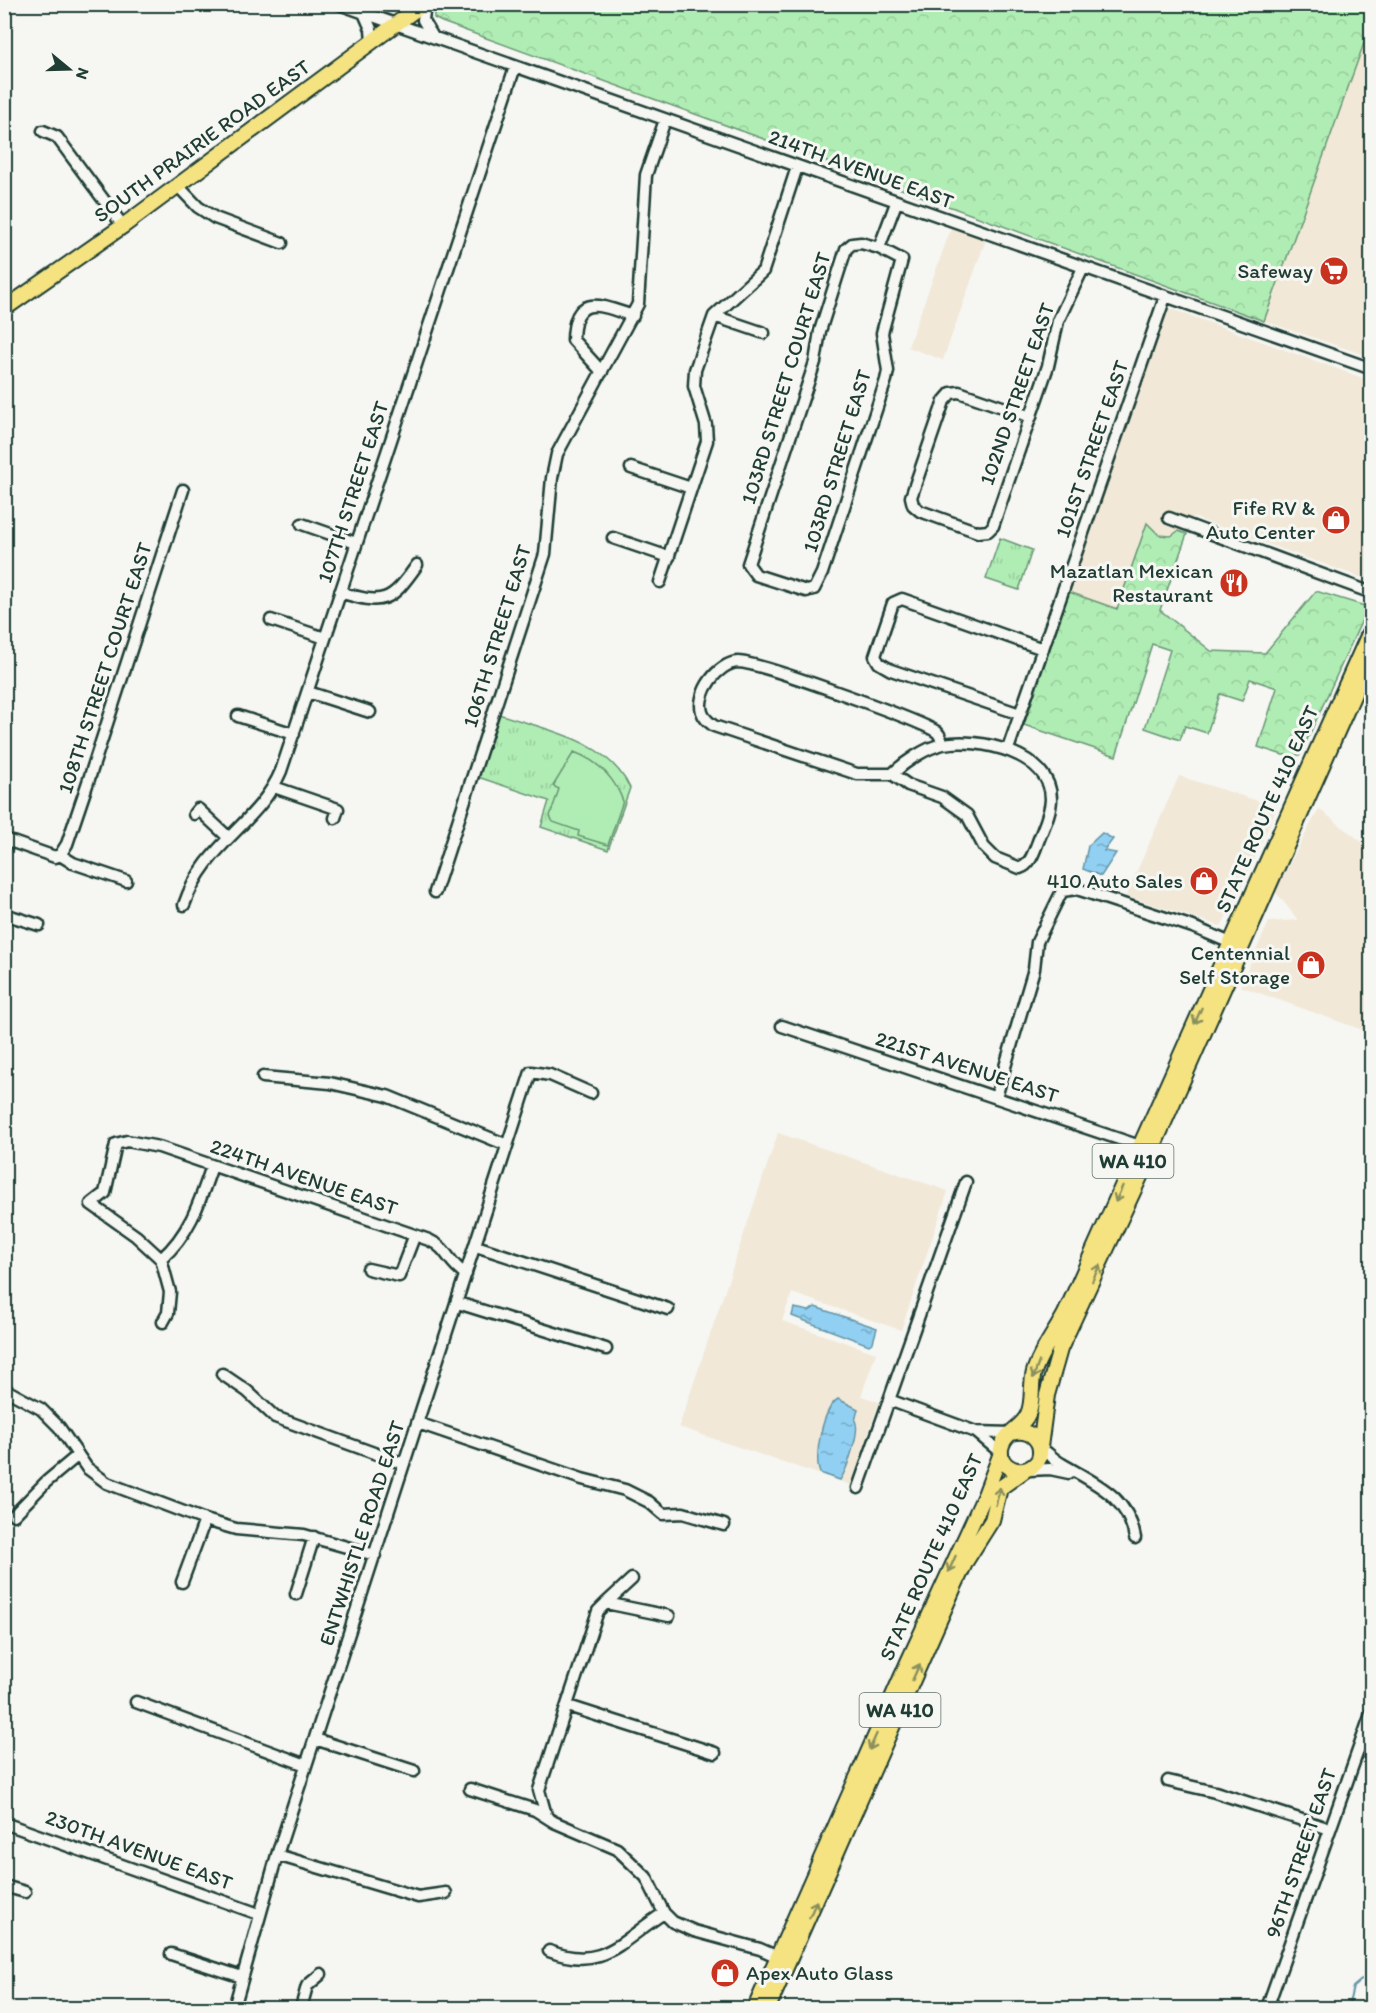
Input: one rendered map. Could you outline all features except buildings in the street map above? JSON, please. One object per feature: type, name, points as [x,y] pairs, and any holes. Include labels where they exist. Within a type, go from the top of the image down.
[{"type":"main road","name":"SOUTH PRAIRIE ROAD EAST","points":[[4,309],[123,226],[424,4]]},
{"type":"main road","name":"STATE ROUTE 410 EAST","points":[[1040,1447],[1047,1395],[1060,1349],[1236,945],[1371,627]]},
{"type":"main road","name":"STATE ROUTE 410 EAST","points":[[1012,1433],[1029,1412],[1030,1389],[1037,1364],[1065,1314],[1140,1146],[1371,653]]},
{"type":"main road","points":[[1012,1433],[1022,1431],[1031,1434],[1040,1447]]},
{"type":"main road","name":"WA 410","points":[[1000,1453],[1005,1439],[1012,1433]]},
{"type":"main road","name":"WA 410","points":[[1026,1470],[1039,1459],[1040,1447]]},
{"type":"main road","name":"STATE ROUTE 410 EAST","points":[[768,2008],[783,1959],[960,1544],[985,1495],[1000,1453]]},
{"type":"main road","points":[[1000,1453],[1003,1462],[1010,1469],[1026,1470]]},
{"type":"main road","name":"STATE ROUTE 410 EAST","points":[[755,2008],[783,1959],[966,1561],[992,1520],[1000,1488],[1026,1470]]},
{"type":"street","name":"214TH AVENUE EAST","points":[[339,4],[896,203],[1371,369]]},
{"type":"street","points":[[424,4],[423,20],[433,38]]},
{"type":"street","points":[[364,14],[371,28],[372,42]]},
{"type":"street","name":"107TH STREET EAST","points":[[184,905],[203,864],[258,808],[274,787],[294,734],[515,67]]},
{"type":"street","name":"106TH STREET EAST","points":[[435,892],[545,555],[555,462],[633,316],[640,294],[645,175],[665,120]]},
{"type":"street","points":[[44,131],[57,137],[123,226]]},
{"type":"street","points":[[660,582],[707,441],[693,378],[714,316],[763,271],[797,167]]},
{"type":"street","points":[[178,186],[206,213],[282,243]]},
{"type":"street","points":[[879,248],[896,203]]},
{"type":"street","name":"103RD STREET COURT EAST","points":[[810,590],[756,575],[748,564],[815,362],[820,331],[846,249],[852,244],[861,243],[879,248]]},
{"type":"street","name":"103RD STREET EAST","points":[[810,590],[817,585],[822,573],[888,371],[882,333],[902,260],[879,248]]},
{"type":"street","name":"102ND STREET EAST","points":[[1031,417],[959,392],[951,393],[944,401],[911,497],[913,505],[930,515],[978,532],[988,531],[993,526],[1031,417],[1048,366],[1058,321],[1083,268]]},
{"type":"street","name":"101ST STREET EAST","points":[[1008,749],[1165,297]]},
{"type":"street","points":[[602,372],[573,340],[573,328],[582,309],[590,304],[597,304],[633,316]]},
{"type":"street","points":[[714,316],[764,333]]},
{"type":"street","points":[[631,468],[692,488]]},
{"type":"street","name":"108TH STREET COURT EAST","points":[[60,855],[67,844],[183,490]]},
{"type":"street","points":[[1169,518],[1371,593]]},
{"type":"street","points":[[302,524],[356,543]]},
{"type":"street","points":[[613,538],[669,557]]},
{"type":"street","points":[[340,592],[364,600],[382,600],[397,592],[417,565]]},
{"type":"street","points":[[1020,714],[879,663],[875,656],[892,606],[896,601],[902,599],[1043,648]]},
{"type":"street","points":[[271,620],[325,638]]},
{"type":"street","points":[[892,774],[910,759],[943,744],[976,744],[1008,749],[1032,765],[1049,786],[1050,810],[1028,863],[1020,868],[995,858],[981,843],[968,815],[952,802],[908,785],[892,774],[857,774],[841,770],[714,726],[705,719],[701,711],[703,691],[724,668],[731,664],[745,663],[888,711],[936,732],[943,744]]},
{"type":"street","points":[[308,692],[370,712]]},
{"type":"street","points":[[238,716],[294,734]]},
{"type":"street","points":[[274,787],[338,808],[335,818]]},
{"type":"street","points":[[194,813],[198,809],[228,837]]},
{"type":"street","points":[[4,839],[55,857],[60,855],[73,863],[126,881]]},
{"type":"street","points":[[996,1097],[1034,969],[1037,942],[1062,891],[1071,888],[1084,891],[1193,927],[1236,945]]},
{"type":"street","points":[[4,914],[39,925]]},
{"type":"street","name":"221ST AVENUE EAST","points":[[782,1026],[1140,1146]]},
{"type":"street","name":"ENTWHISTLE ROAD EAST","points":[[234,2008],[277,1855],[458,1303],[531,1072],[550,1075],[591,1094]]},
{"type":"street","points":[[263,1077],[330,1083],[387,1096],[507,1145]]},
{"type":"street","name":"224TH AVENUE EAST","points":[[162,1258],[91,1204],[105,1193],[116,1144],[141,1143],[414,1237],[443,1248],[455,1268],[466,1274]]},
{"type":"street","points":[[163,1322],[168,1313],[170,1293],[162,1258],[185,1234],[212,1166]]},
{"type":"street","points":[[858,1488],[966,1182]]},
{"type":"street","points":[[368,1269],[399,1276],[414,1237]]},
{"type":"street","points":[[476,1246],[668,1309]]},
{"type":"street","points":[[458,1303],[606,1349]]},
{"type":"street","points":[[222,1374],[247,1391],[275,1417],[404,1464]]},
{"type":"street","points":[[4,1389],[40,1409],[59,1427],[77,1456],[107,1483],[206,1520],[246,1530],[314,1537],[375,1556]]},
{"type":"street","points":[[889,1400],[976,1432],[1012,1433]]},
{"type":"street","points":[[418,1423],[582,1479],[625,1490],[650,1502],[663,1514],[683,1513],[723,1525]]},
{"type":"street","points":[[976,1432],[1000,1453]]},
{"type":"street","points":[[1040,1447],[1059,1463],[1101,1485],[1120,1502],[1132,1524],[1135,1538]]},
{"type":"street","points":[[14,1515],[46,1482],[77,1456]]},
{"type":"street","points":[[1026,1470],[1050,1469],[1086,1478]]},
{"type":"street","points":[[182,1582],[206,1520]]},
{"type":"street","points":[[296,1594],[314,1537]]},
{"type":"street","points":[[546,1815],[539,1790],[598,1611],[632,1579]]},
{"type":"street","points":[[606,1603],[645,1609],[669,1616]]},
{"type":"street","points":[[136,1702],[306,1765]]},
{"type":"street","points":[[567,1706],[715,1753]]},
{"type":"street","name":"96TH STREET EAST","points":[[1267,2008],[1371,1711]]},
{"type":"street","points":[[315,1738],[414,1771]]},
{"type":"street","points":[[1168,1781],[1225,1795],[1330,1829]]},
{"type":"street","points":[[470,1789],[546,1815],[554,1822],[591,1836],[626,1856],[646,1877],[664,1913],[673,1922],[694,1931],[760,1949],[783,1959]]},
{"type":"street","name":"230TH AVENUE EAST","points":[[4,1823],[259,1914]]},
{"type":"street","points":[[277,1855],[418,1897],[446,1893]]},
{"type":"street","points":[[4,1886],[25,1892]]},
{"type":"street","points":[[549,1951],[566,1958],[595,1958],[623,1943],[664,1913]]},
{"type":"street","points":[[171,1954],[242,1977]]},
{"type":"street","points":[[301,2008],[307,1986],[321,1974]]},
{"type":"shaded area","points":[[1371,21],[1371,357],[1264,321]]},
{"type":"shaded area","points":[[952,226],[986,239],[943,360],[908,347]]},
{"type":"shaded area","points":[[1169,308],[1371,381],[1371,581],[1193,517],[1187,534],[1178,531],[1171,536],[1159,535],[1147,524],[1117,609],[1069,592]]},
{"type":"shaded area","points":[[1179,776],[1277,807],[1236,900],[1221,926],[1126,896]]},
{"type":"shaded area","points":[[1319,809],[1371,849],[1371,1033],[1240,986],[1269,922],[1298,920],[1275,891]]},
{"type":"shaded area","points":[[778,1133],[948,1191],[901,1330],[792,1293],[782,1321],[876,1353],[861,1396],[879,1402],[851,1485],[679,1427]]},
{"type":"green space","points":[[439,4],[1371,4],[1372,21],[1264,321],[442,22],[434,18],[434,12]]},
{"type":"green space","points":[[1147,523],[1159,535],[1171,536],[1178,531],[1187,534],[1160,610],[1211,651],[1265,653],[1316,591],[1368,607],[1300,755],[1283,755],[1258,747],[1277,688],[1250,679],[1242,701],[1220,694],[1207,733],[1185,726],[1180,740],[1145,728],[1170,650],[1152,644],[1116,756],[1024,725],[1069,592],[1117,609]]},
{"type":"green space","points":[[1000,538],[1032,550],[1019,590],[986,579]]},
{"type":"green space","points":[[499,714],[555,732],[591,747],[620,771],[630,788],[608,850],[541,827],[549,801],[478,777]]},
{"type":"green space","points":[[574,752],[591,760],[610,777],[623,801],[608,845],[578,836],[579,831],[553,822],[550,816],[559,789],[553,786]]},
{"type":"water","points":[[1102,833],[1113,839],[1104,851],[1116,853],[1101,876],[1083,869],[1088,846]]},
{"type":"water","points":[[815,1307],[877,1328],[873,1342],[869,1345],[792,1316],[794,1308],[809,1311]]},
{"type":"water","points":[[838,1399],[858,1409],[855,1421],[855,1441],[840,1480],[820,1473],[818,1466],[819,1445],[824,1422]]},
{"type":"waterway","points":[[1348,2008],[1353,1987],[1372,1971]]},
{"type":"place","name":"Safeway","points":[[1334,271]]},
{"type":"place","name":"Fife RV & Auto Center","points":[[1336,520]]},
{"type":"place","name":"Mazatlan Mexican Restaurant","points":[[1234,583]]},
{"type":"place","name":"410 Auto Sales","points":[[1204,881]]},
{"type":"place","name":"Centennial Self Storage","points":[[1311,965]]},
{"type":"place","name":"Apex Auto Glass","points":[[725,1973]]}]
